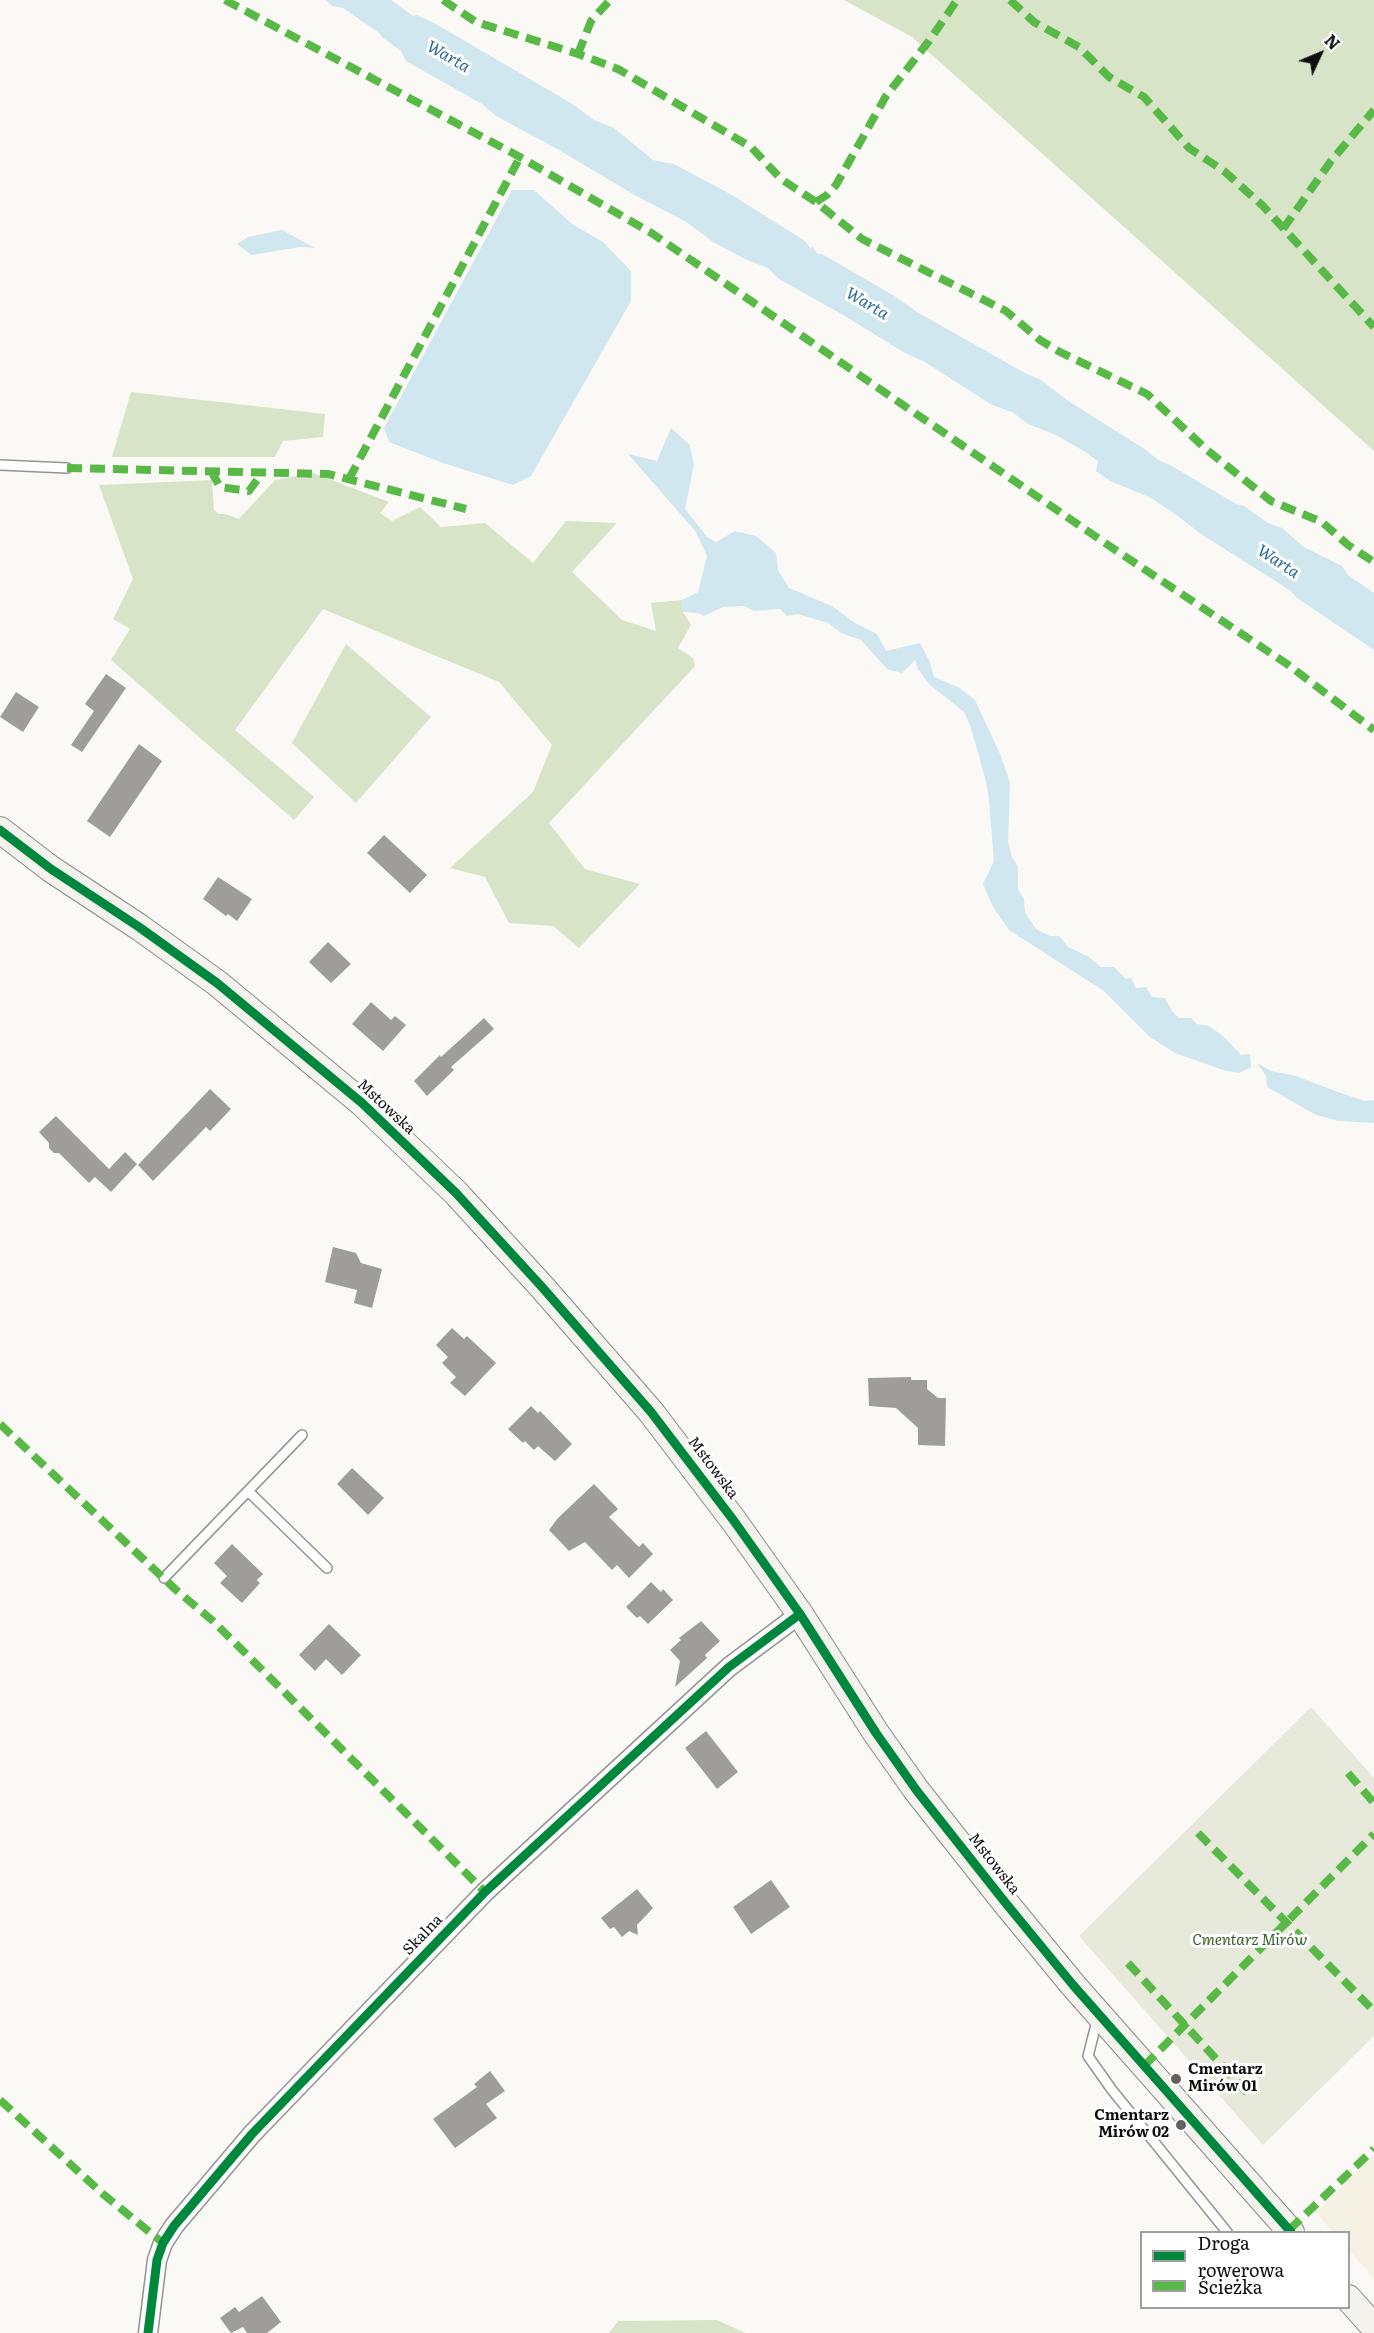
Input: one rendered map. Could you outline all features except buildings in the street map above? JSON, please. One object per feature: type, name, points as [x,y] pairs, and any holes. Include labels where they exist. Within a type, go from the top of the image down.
[{"type":"street","name":"Mstowska","points":[[0,830],[51,869],[139,927],[217,983],[362,1103],[456,1194],[542,1287],[651,1412],[734,1521],[800,1614],[876,1733],[917,1791],[1004,1901],[1099,2014],[1287,2231]]},
{"type":"street","name":"Skalna","points":[[148,2333],[157,2260],[163,2243],[252,2134],[485,1892],[729,1667],[800,1614]]},
{"type":"street","points":[[1350,2300],[1374,2327]]},
{"type":"lane","points":[[0,465],[67,468]]},
{"type":"lane","points":[[164,1578],[302,1435]]},
{"type":"lane","points":[[248,1491],[327,1568]]},
{"type":"lane","points":[[1099,2014],[1088,2056],[1112,2090],[1226,2231]]},
{"type":"shaded area","points":[[1374,2154],[1374,2279],[1350,2251],[1350,2231],[1332,2231],[1316,2213]]},
{"type":"green space","points":[[844,0],[1374,0],[1374,451],[912,37]]},
{"type":"green space","points":[[131,392],[325,414],[323,437],[283,441],[275,457],[112,457]]},
{"type":"green space","points":[[313,473],[389,502],[380,513],[392,521],[420,507],[441,527],[485,523],[533,563],[566,521],[617,523],[572,572],[622,620],[656,631],[651,603],[682,600],[683,612],[691,625],[678,648],[693,658],[695,666],[549,823],[585,869],[640,884],[579,948],[553,926],[509,923],[485,877],[450,868],[533,792],[552,745],[499,682],[323,609],[235,730],[314,797],[294,820],[111,660],[130,629],[113,619],[133,579],[99,485],[212,480],[214,510],[219,514],[239,519],[275,480]]},
{"type":"green space","points":[[346,644],[431,717],[356,803],[292,743]]},
{"type":"green space","name":"Cmentarz Mirów","points":[[1311,1707],[1374,1778],[1374,2036],[1263,2145],[1079,1936]]},
{"type":"green space","points":[[717,2320],[745,2333],[609,2333],[618,2321]]},
{"type":"water","name":"Warta","points":[[326,0],[391,0],[413,16],[417,15],[436,24],[574,105],[594,120],[614,128],[653,160],[674,164],[732,195],[805,241],[810,248],[813,247],[817,254],[822,254],[896,297],[917,312],[1041,380],[1067,400],[1158,460],[1236,504],[1244,506],[1268,523],[1282,528],[1304,547],[1342,566],[1348,575],[1374,593],[1374,650],[1297,598],[1291,591],[1201,534],[1174,513],[1149,497],[1110,481],[1096,471],[1098,461],[1082,450],[1056,435],[1028,424],[1012,412],[992,405],[923,361],[905,353],[779,279],[768,268],[713,242],[685,221],[638,197],[496,116],[482,104],[406,61],[401,51],[378,32],[343,8],[332,6]]},
{"type":"water","points":[[512,190],[534,190],[572,224],[603,242],[631,271],[631,301],[531,476],[513,485],[443,463],[389,442],[384,428]]},
{"type":"water","points":[[282,230],[315,248],[301,247],[251,255],[237,244],[248,237]]},
{"type":"water","points":[[671,428],[690,445],[694,464],[685,509],[707,537],[716,542],[735,531],[756,536],[776,553],[778,570],[789,588],[832,606],[855,623],[877,634],[886,651],[920,643],[930,662],[934,677],[958,687],[975,700],[1001,756],[1010,783],[1008,842],[1012,857],[1018,867],[1018,889],[1024,899],[1025,912],[1036,929],[1050,936],[1059,936],[1068,947],[1089,957],[1101,967],[1114,967],[1126,979],[1131,977],[1136,988],[1146,987],[1152,997],[1165,998],[1179,1018],[1191,1018],[1197,1024],[1209,1026],[1223,1036],[1241,1055],[1250,1054],[1251,1067],[1239,1073],[1223,1070],[1175,1053],[1150,1037],[1104,991],[1009,930],[993,907],[983,884],[994,861],[986,781],[970,725],[964,712],[929,684],[918,669],[915,660],[902,673],[887,669],[861,640],[841,633],[828,623],[798,614],[787,616],[780,609],[754,611],[744,606],[723,607],[704,616],[698,613],[683,612],[682,600],[698,592],[707,556],[696,532],[628,454],[657,461]]},
{"type":"water","points":[[1257,1063],[1271,1071],[1296,1076],[1346,1095],[1365,1101],[1374,1100],[1374,1123],[1339,1121],[1316,1115],[1267,1087],[1266,1076]]},
{"type":"marked path","points":[[225,0],[520,157],[653,234],[1111,547],[1287,664],[1374,730]]},
{"type":"marked path","points":[[443,0],[476,22],[618,69],[751,147],[781,179],[816,202],[862,239],[1006,311],[1040,340],[1060,352],[1147,394],[1207,450],[1271,501],[1322,522],[1348,545],[1374,562]]},
{"type":"marked path","points":[[578,54],[591,21],[610,0]]},
{"type":"marked path","points":[[816,202],[836,185],[886,96],[929,41],[957,0]]},
{"type":"marked path","points":[[1010,0],[1034,22],[1079,47],[1109,77],[1144,97],[1189,148],[1224,171],[1263,206],[1374,327]]},
{"type":"marked path","points":[[1283,229],[1331,161],[1374,110]]},
{"type":"marked path","points":[[349,479],[520,157]]},
{"type":"marked path","points":[[67,468],[328,474],[466,509]]},
{"type":"marked path","points":[[211,471],[220,487],[249,491],[263,472]]},
{"type":"marked path","points":[[0,1424],[175,1589],[213,1621],[485,1892]]},
{"type":"marked path","points":[[1348,1773],[1374,1803]]},
{"type":"marked path","points":[[1198,1833],[1374,2011]]},
{"type":"marked path","points":[[1144,2066],[1374,1834]]},
{"type":"marked path","points":[[1128,1963],[1251,2097]]},
{"type":"marked path","points":[[0,2100],[103,2194],[163,2243]]},
{"type":"marked path","points":[[1289,2230],[1374,2149]]},
{"type":"cycle path","points":[[0,830],[51,869],[139,927],[217,983],[362,1103],[456,1193],[651,1412],[734,1521],[800,1614],[876,1733],[917,1791],[1004,1901],[1073,1985],[1290,2231]]},
{"type":"cycle path","points":[[148,2333],[157,2260],[163,2243],[174,2226],[252,2134],[485,1892],[729,1667],[800,1614]]},
{"type":"place","name":"Cmentarz Mirów 01","points":[[1176,2079]]},
{"type":"place","name":"Cmentarz Mirów 02","points":[[1181,2125]]}]
